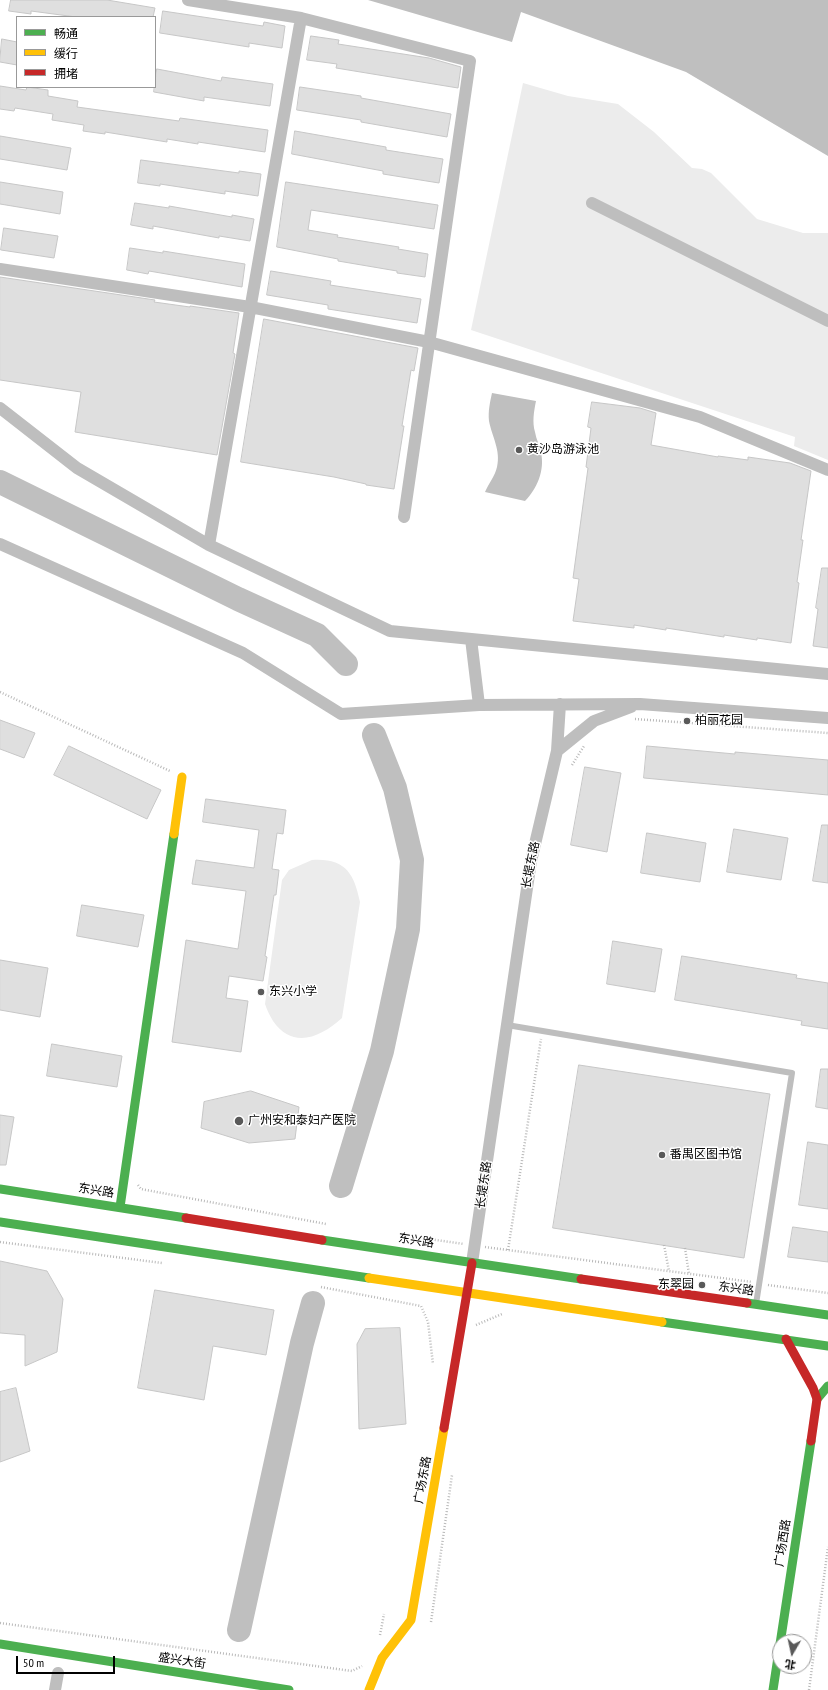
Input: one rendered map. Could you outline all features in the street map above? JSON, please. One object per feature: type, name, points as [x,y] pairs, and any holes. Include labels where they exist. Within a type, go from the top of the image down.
[{"type":"main road","points":[[120,1207],[182,777]]},
{"type":"main road","name":"东兴路","points":[[0,1189],[828,1315]]},
{"type":"main road","points":[[0,1222],[828,1346]]},
{"type":"main road","name":"广场东路","points":[[369,1690],[382,1658],[411,1620],[472,1262]]},
{"type":"main road","points":[[786,1339],[814,1388],[817,1399]]},
{"type":"main road","points":[[817,1399],[828,1386]]},
{"type":"main road","name":"广场西路","points":[[772,1690],[817,1399]]},
{"type":"main road","name":"盛兴大街","points":[[0,1644],[289,1690]]},
{"type":"street","points":[[188,0],[301,18],[470,60],[404,517]]},
{"type":"street","points":[[209,545],[301,18]]},
{"type":"street","points":[[592,203],[828,321]]},
{"type":"street","points":[[0,269],[250,307],[429,342],[700,417],[828,470]]},
{"type":"street","points":[[0,408],[78,468],[209,545],[390,631],[828,674]]},
{"type":"street","points":[[0,544],[243,652],[341,714],[479,704],[640,704],[828,718]]},
{"type":"street","points":[[471,639],[479,704]]},
{"type":"street","name":"长堤东路","points":[[472,1262],[531,861],[557,751],[560,704]]},
{"type":"street","points":[[557,751],[594,721],[640,704]]},
{"type":"street","points":[[55,1690],[58,1673]]},
{"type":"lane","points":[[507,1025],[792,1073],[756,1304]]},
{"type":"path","points":[[0,692],[182,777]]},
{"type":"path","points":[[629,719],[828,733]]},
{"type":"path","points":[[572,765],[585,745]]},
{"type":"path","points":[[508,1250],[542,1031]]},
{"type":"path","points":[[135,1180],[141,1189],[334,1225]]},
{"type":"path","points":[[404,1236],[828,1292]]},
{"type":"path","points":[[0,1242],[169,1264]]},
{"type":"path","points":[[664,1245],[669,1271]]},
{"type":"path","points":[[685,1248],[689,1274]]},
{"type":"path","points":[[314,1286],[421,1306],[428,1322],[433,1364]]},
{"type":"path","points":[[474,1325],[500,1314],[507,1313]]},
{"type":"path","points":[[431,1622],[453,1472]]},
{"type":"path","points":[[809,1690],[828,1547]]},
{"type":"path","points":[[379,1640],[384,1614]]},
{"type":"path","points":[[0,1624],[352,1671],[367,1663]]},
{"type":"shaded area","points":[[368,0],[828,0],[828,156],[686,72],[521,12],[512,42]]},
{"type":"shaded area","points":[[523,83],[568,96],[618,104],[654,132],[692,168],[702,169],[711,173],[757,219],[803,233],[828,233],[828,460],[794,446],[795,437],[471,330]]},
{"type":"shaded area","name":"黄沙岛游泳池","points":[[492,393],[536,401],[534,424],[542,459],[542,466],[539,479],[533,491],[525,501],[485,492],[495,473],[498,461],[497,449],[489,421]]},
{"type":"shaded area","points":[[312,860],[333,862],[346,869],[355,883],[360,902],[342,1018],[325,1031],[307,1038],[298,1038],[281,1030],[273,1021],[265,1004],[282,880],[289,870]]},
{"type":"building","points":[[11,0],[107,0],[155,8],[153,16],[68,16],[31,11],[31,14],[9,11]]},
{"type":"building","points":[[163,11],[263,26],[264,22],[285,26],[282,48],[249,43],[249,47],[160,33]]},
{"type":"building","points":[[311,36],[339,40],[338,44],[429,58],[461,67],[458,88],[336,68],[337,64],[307,60]]},
{"type":"building","points":[[2,39],[16,42],[16,65],[0,62]]},
{"type":"building","points":[[157,69],[221,81],[222,77],[273,84],[270,106],[204,97],[204,101],[154,92],[155,88],[156,88]]},
{"type":"building","points":[[0,86],[26,90],[27,88],[34,88],[48,90],[48,96],[78,101],[77,107],[179,121],[180,118],[268,130],[265,152],[198,142],[198,144],[167,139],[167,142],[105,132],[105,134],[83,131],[84,125],[52,120],[53,114],[15,108],[14,111],[0,109]]},
{"type":"building","points":[[300,87],[361,96],[361,98],[451,114],[447,137],[361,122],[361,120],[297,110]]},
{"type":"building","points":[[295,131],[386,147],[386,150],[443,159],[439,183],[383,174],[383,171],[292,154]]},
{"type":"building","points":[[0,136],[71,148],[67,170],[0,159]]},
{"type":"building","points":[[141,160],[239,173],[239,171],[261,174],[258,196],[225,191],[225,194],[160,184],[160,186],[138,183]]},
{"type":"building","points":[[0,182],[63,192],[60,214],[0,204]]},
{"type":"building","points":[[286,182],[438,205],[434,229],[311,210],[308,230],[428,254],[425,277],[397,273],[397,271],[338,261],[338,259],[277,247]]},
{"type":"building","points":[[135,203],[169,208],[169,206],[232,217],[232,215],[254,219],[250,241],[219,236],[219,238],[153,226],[153,229],[131,225]]},
{"type":"building","points":[[4,228],[58,236],[54,258],[1,250]]},
{"type":"building","points":[[130,248],[163,253],[163,251],[245,264],[242,287],[149,271],[148,274],[127,270]]},
{"type":"building","points":[[271,271],[331,281],[330,285],[421,299],[417,323],[328,309],[328,305],[267,295]]},
{"type":"building","points":[[0,277],[155,300],[154,302],[239,313],[233,353],[235,354],[217,455],[75,432],[81,392],[0,380]]},
{"type":"building","points":[[264,319],[418,348],[414,371],[411,370],[394,489],[366,485],[334,477],[241,462]]},
{"type":"building","points":[[592,402],[640,408],[656,413],[651,445],[718,457],[748,460],[748,457],[790,463],[811,471],[801,540],[803,540],[797,582],[799,583],[791,643],[724,635],[724,637],[666,628],[666,630],[634,625],[634,628],[573,621],[579,579],[573,578],[588,468],[586,467],[591,428],[588,427]]},
{"type":"building","points":[[822,568],[828,568],[828,648],[813,646],[818,609],[816,608]]},
{"type":"building","points":[[0,720],[35,733],[24,758],[0,749]]},
{"type":"building","points":[[69,746],[161,790],[147,819],[54,775]]},
{"type":"building","points":[[647,746],[828,760],[828,795],[644,778]]},
{"type":"building","points":[[585,767],[621,773],[607,852],[571,845]]},
{"type":"building","points":[[206,799],[286,810],[283,834],[277,833],[272,869],[279,870],[265,956],[267,957],[263,981],[229,976],[226,998],[248,1001],[241,1052],[172,1042],[186,940],[238,949],[246,891],[192,884],[196,860],[254,868],[259,830],[203,822]]},
{"type":"building","points":[[822,825],[828,825],[828,883],[813,881]]},
{"type":"building","points":[[734,829],[788,838],[781,880],[727,872]]},
{"type":"building","points":[[647,833],[706,843],[700,882],[641,873]]},
{"type":"building","points":[[82,905],[144,915],[138,947],[77,936]]},
{"type":"building","points":[[613,941],[662,949],[655,992],[607,984]]},
{"type":"building","points":[[682,956],[797,975],[796,978],[828,983],[828,1029],[801,1025],[802,1021],[675,1000]]},
{"type":"building","points":[[0,960],[48,968],[40,1017],[0,1010]]},
{"type":"building","points":[[52,1044],[122,1056],[117,1087],[47,1076]]},
{"type":"building","name":"番禺区图书馆","points":[[579,1065],[770,1094],[744,1258],[553,1228]]},
{"type":"building","points":[[821,1069],[828,1069],[828,1109],[816,1107]]},
{"type":"building","points":[[251,1091],[299,1107],[295,1139],[249,1143],[201,1128],[204,1102]]},
{"type":"building","points":[[0,1115],[14,1117],[6,1165],[0,1165]]},
{"type":"building","points":[[808,1142],[828,1145],[828,1209],[799,1205]]},
{"type":"building","points":[[793,1227],[828,1232],[828,1262],[788,1257]]},
{"type":"building","points":[[0,1261],[47,1271],[63,1299],[57,1352],[25,1366],[25,1335],[0,1333]]},
{"type":"building","points":[[155,1290],[274,1310],[266,1355],[213,1346],[204,1400],[138,1388]]},
{"type":"building","points":[[400,1328],[406,1424],[359,1429],[357,1344],[365,1329]]},
{"type":"building","points":[[16,1388],[30,1451],[0,1462],[0,1392]]},
{"type":"waterway","points":[[0,482],[238,599],[317,635],[346,664]]},
{"type":"waterway","points":[[341,1186],[382,1051],[408,929],[412,860],[395,788],[374,735]]},
{"type":"waterway","points":[[239,1630],[302,1343],[313,1303]]},
{"type":"traffic: fast","points":[[120,1207],[174,834]]},
{"type":"traffic: fast","points":[[0,1189],[186,1218]]},
{"type":"traffic: fast","points":[[0,1222],[369,1278]]},
{"type":"traffic: fast","points":[[322,1240],[581,1279]]},
{"type":"traffic: fast","points":[[747,1303],[828,1315]]},
{"type":"traffic: fast","points":[[662,1322],[828,1346]]},
{"type":"traffic: fast","points":[[817,1399],[828,1386]]},
{"type":"traffic: fast","points":[[773,1690],[811,1441]]},
{"type":"traffic: fast","points":[[0,1644],[289,1690]]},
{"type":"traffic: slow","points":[[174,834],[182,777]]},
{"type":"traffic: slow","points":[[369,1278],[662,1322]]},
{"type":"traffic: slow","points":[[369,1690],[382,1658],[411,1620],[444,1428]]},
{"type":"traffic: jam","points":[[186,1218],[322,1240]]},
{"type":"traffic: jam","points":[[444,1428],[472,1263]]},
{"type":"traffic: jam","points":[[581,1279],[747,1303]]},
{"type":"traffic: jam","points":[[786,1339],[813,1388],[817,1399],[811,1441]]},
{"type":"place","name":"黄沙岛游泳池","points":[[519,450]]},
{"type":"place","name":"柏丽花园","points":[[687,721]]},
{"type":"place","name":"东兴小学","points":[[261,992]]},
{"type":"place","name":"广州安和泰妇产医院","points":[[239,1121]]},
{"type":"place","name":"番禺区图书馆","points":[[662,1155]]},
{"type":"place","name":"东翠园","points":[[702,1285]]}]
